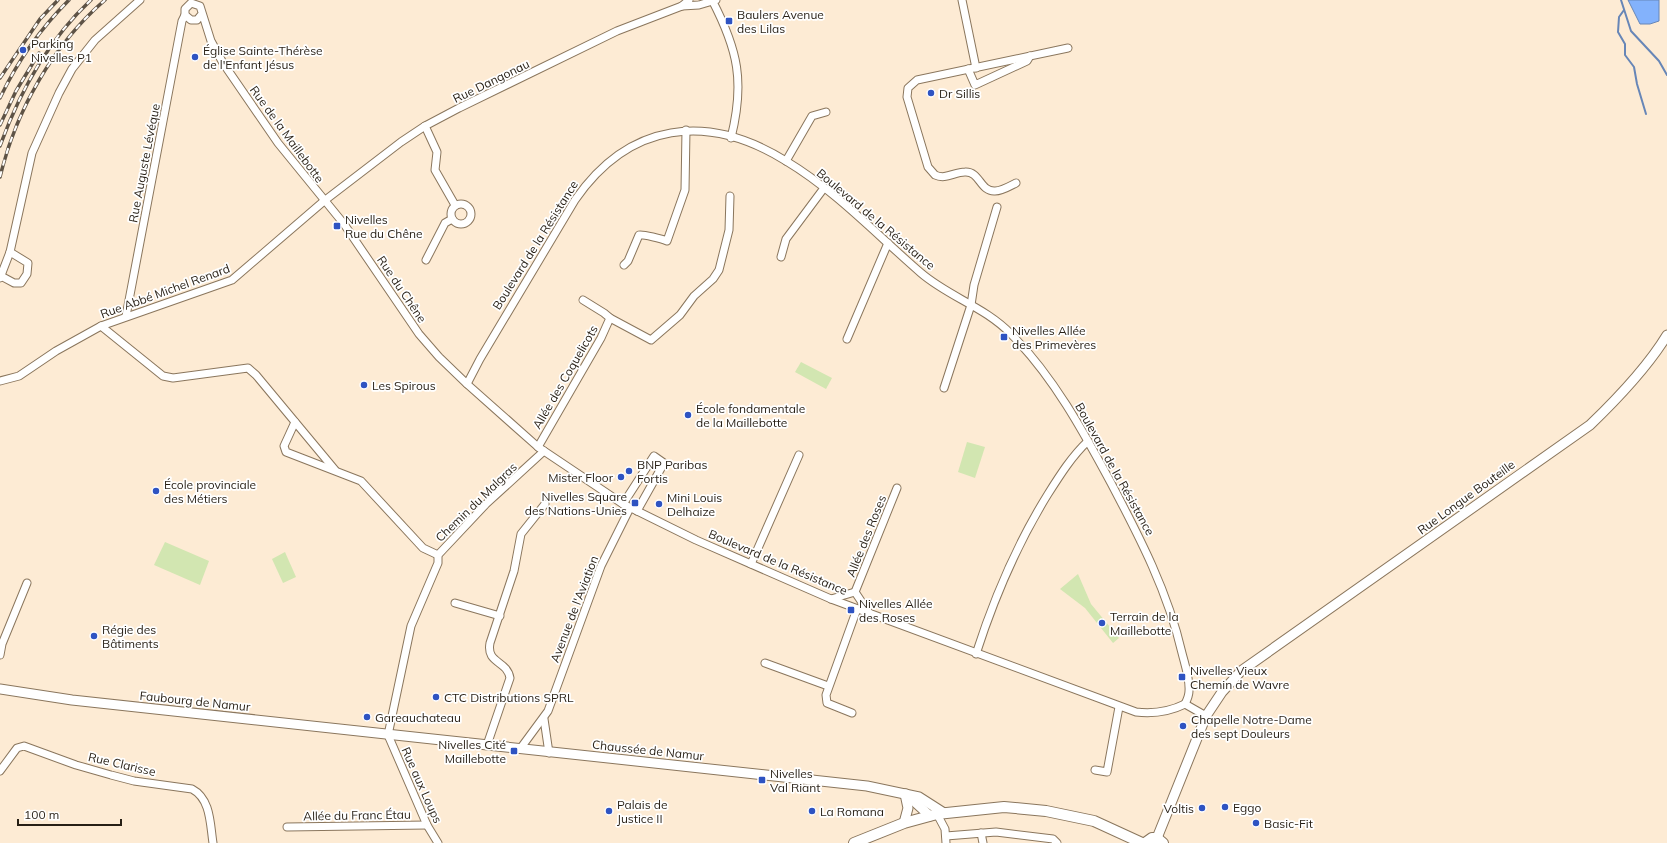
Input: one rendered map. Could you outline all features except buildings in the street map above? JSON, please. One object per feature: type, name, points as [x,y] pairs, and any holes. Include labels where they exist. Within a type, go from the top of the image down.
[{"type":"main road","points":[[854,843],[904,823],[937,814],[1004,807],[1046,811],[1094,822],[1142,843]]},
{"type":"main road","points":[[1145,843],[1152,838],[1160,840]]},
{"type":"street","points":[[10,252],[28,263],[27,274],[21,283],[14,283],[0,277],[10,252],[32,153],[59,93],[72,69],[95,40],[140,0]]},
{"type":"street","name":"Rue Dangonau","points":[[682,6],[689,0]]},
{"type":"street","points":[[962,0],[976,68]]},
{"type":"street","points":[[714,1],[729,35],[736,56],[739,97],[731,138]]},
{"type":"street","name":"Rue Dangonau","points":[[324,202],[401,142],[425,126],[459,108],[617,31],[682,6],[714,1]]},
{"type":"street","points":[[188,2],[199,2],[202,14],[194,20],[189,20],[185,15],[185,9],[188,2]]},
{"type":"street","name":"Rue de la Maillebotte","points":[[202,14],[211,40],[223,63],[278,143],[324,202]]},
{"type":"street","name":"Rue Auguste Lévéque","points":[[126,316],[182,21],[185,15]]},
{"type":"street","points":[[1016,183],[994,192],[987,190],[972,173],[966,171],[946,177],[939,177],[935,175],[928,167],[907,98],[908,88],[917,80],[1068,48]]},
{"type":"street","points":[[968,69],[975,85],[1027,61],[1030,56]]},
{"type":"street","points":[[786,161],[812,116],[826,112]]},
{"type":"street","points":[[425,126],[437,152],[435,170],[454,205]]},
{"type":"street","points":[[624,265],[628,261],[639,235],[645,234],[659,240],[667,240],[685,190],[686,130]]},
{"type":"street","name":"Boulevard de la Résistance","points":[[686,130],[706,132],[731,138],[756,146],[786,161],[824,188],[932,282],[995,319],[1021,344],[1052,385],[1088,440],[1147,554],[1170,607],[1189,690],[1186,704],[1174,710],[1152,714],[1136,712],[1119,707],[831,599],[750,564],[623,504],[541,449],[467,384],[480,358],[575,200],[591,178],[609,161],[638,142],[663,134],[686,130]]},
{"type":"street","points":[[781,257],[786,239],[824,188]]},
{"type":"street","name":"Allée des Coquelicots","points":[[582,300],[610,318],[651,340],[680,315],[694,296],[713,280],[718,270],[729,230],[730,196]]},
{"type":"street","name":"Rue Abbé Michel Renard","points":[[0,381],[19,376],[56,351],[101,326],[232,280],[324,202]]},
{"type":"street","name":"Rue du Chêne","points":[[324,202],[351,234],[419,334],[439,357],[467,384]]},
{"type":"street","points":[[460,203],[468,206],[470,217],[466,223],[460,224],[453,222],[451,211],[454,205],[460,203]]},
{"type":"street","points":[[944,388],[971,305],[974,285],[997,207]]},
{"type":"street","points":[[426,260],[445,223],[452,219]]},
{"type":"street","points":[[848,338],[888,243]]},
{"type":"street","name":"Allée des Coquelicots","points":[[541,449],[601,338],[610,318]]},
{"type":"street","points":[[101,326],[163,376],[173,378],[248,368],[256,375],[334,470]]},
{"type":"street","name":"Rue Longue Bouteille","points":[[1206,716],[1222,692],[1241,671],[1590,425],[1613,403],[1660,346],[1667,335]]},
{"type":"street","points":[[294,422],[284,446],[286,452],[361,481],[423,548],[438,555]]},
{"type":"street","points":[[976,654],[994,601],[1022,541],[1062,472],[1078,450],[1088,440]]},
{"type":"street","name":"Chemin du Malgras","points":[[388,735],[409,632],[438,562],[438,555],[541,449]]},
{"type":"street","points":[[750,564],[799,455]]},
{"type":"street","points":[[623,504],[654,456],[664,463],[637,511]]},
{"type":"street","name":"Allée des Roses","points":[[855,592],[897,488]]},
{"type":"street","points":[[487,745],[510,678],[509,671],[494,660],[489,650],[514,571],[521,534],[545,504]]},
{"type":"street","name":"Avenue de l'Aviation","points":[[520,749],[544,719],[548,711],[601,566],[630,508]]},
{"type":"street","points":[[0,655],[2,644],[27,583]]},
{"type":"street","name":"Allée des Roses","points":[[831,599],[855,592]]},
{"type":"street","name":"Allée des Roses","points":[[855,592],[869,613]]},
{"type":"street","points":[[455,602],[500,616]]},
{"type":"street","points":[[852,713],[828,703],[826,695],[828,686],[858,609]]},
{"type":"street","points":[[765,663],[828,686]]},
{"type":"street","name":"Faubourg de Namur","points":[[0,689],[72,700],[388,735]]},
{"type":"street","points":[[1160,840],[1206,716],[1186,704]]},
{"type":"street","points":[[1095,770],[1107,772],[1119,707]]},
{"type":"street","points":[[544,719],[549,753]]},
{"type":"street","name":"Chaussée de Namur","points":[[388,735],[863,785],[919,796],[937,814]]},
{"type":"street","name":"Rue aux Loups","points":[[388,735],[428,825],[438,843]]},
{"type":"street","name":"Rue Clarisse","points":[[0,771],[17,748],[24,746],[76,765],[134,781],[192,789],[200,793],[204,799],[213,843]]},
{"type":"street","points":[[905,793],[937,814],[945,829],[946,840],[980,833],[996,832],[1053,839],[1057,843]]},
{"type":"street","points":[[904,823],[908,808],[905,793]]},
{"type":"street","name":"Allée du Franc Étau","points":[[287,827],[428,825]]},
{"type":"street","points":[[980,833],[983,843]]},
{"type":"green space","points":[[801,362],[832,378],[826,389],[795,372]]},
{"type":"green space","points":[[967,442],[985,447],[975,478],[958,472]]},
{"type":"green space","points":[[165,542],[209,561],[200,585],[154,565]]},
{"type":"green space","points":[[285,552],[296,577],[283,583],[272,559]]},
{"type":"green space","name":"Terrain de la Maillebotte","points":[[1078,574],[1091,604],[1119,638],[1113,643],[1085,608],[1060,589]]},
{"type":"water","points":[[1628,0],[1659,0],[1659,21],[1650,24],[1640,24]]},
{"type":"waterway","points":[[1621,0],[1631,31],[1659,61],[1667,75]]},
{"type":"waterway","points":[[1624,10],[1619,17],[1618,32],[1625,44],[1625,55],[1634,67],[1637,84],[1646,114]]},
{"type":"railway","points":[[0,78],[40,19],[58,0]]},
{"type":"railway","points":[[0,98],[14,71],[30,46],[69,0]]},
{"type":"railway","points":[[0,146],[26,86],[37,67],[61,32],[91,0]]},
{"type":"railway","points":[[0,177],[16,127],[39,80],[69,37],[105,0]]},
{"type":"railway","points":[[0,125],[16,91],[39,53]]},
{"type":"place","name":"Baulers Avenue des Lilas","points":[[729,21]]},
{"type":"place","name":"Parking Nivelles P1","points":[[23,50]]},
{"type":"place","name":"Église Sainte-Thérèse de l'Enfant Jésus","points":[[195,57]]},
{"type":"place","name":"Dr Sillis","points":[[931,93]]},
{"type":"place","name":"Nivelles Rue du Chêne","points":[[337,226]]},
{"type":"place","name":"Nivelles Allée des Primevères","points":[[1004,337]]},
{"type":"place","name":"Les Spirous","points":[[364,385]]},
{"type":"place","name":"École fondamentale de la Maillebotte","points":[[688,415]]},
{"type":"place","name":"BNP Paribas Fortis","points":[[629,471]]},
{"type":"place","name":"Mister Floor","points":[[621,477]]},
{"type":"place","name":"École provinciale des Métiers","points":[[156,491]]},
{"type":"place","name":"Nivelles Square des Nations-Unies","points":[[635,503]]},
{"type":"place","name":"Mini Louis Delhaize","points":[[659,504]]},
{"type":"place","name":"Nivelles Allée des Roses","points":[[851,610]]},
{"type":"place","name":"Terrain de la Maillebotte","points":[[1102,623]]},
{"type":"place","name":"Régie des Bâtiments","points":[[94,636]]},
{"type":"place","name":"Nivelles Vieux Chemin de Wavre","points":[[1182,677]]},
{"type":"place","name":"CTC Distributions SPRL","points":[[436,697]]},
{"type":"place","name":"Gareauchateau","points":[[367,717]]},
{"type":"place","name":"Chapelle Notre-Dame des sept Douleurs","points":[[1183,726]]},
{"type":"place","name":"Nivelles Cité Maillebotte","points":[[514,751]]},
{"type":"place","name":"Nivelles Val Riant","points":[[762,780]]},
{"type":"place","name":"Eggo","points":[[1225,807]]},
{"type":"place","name":"Voltis","points":[[1202,808]]},
{"type":"place","name":"Palais de Justice II","points":[[609,811]]},
{"type":"place","name":"La Romana","points":[[812,811]]},
{"type":"place","name":"Basic-Fit","points":[[1256,823]]}]
